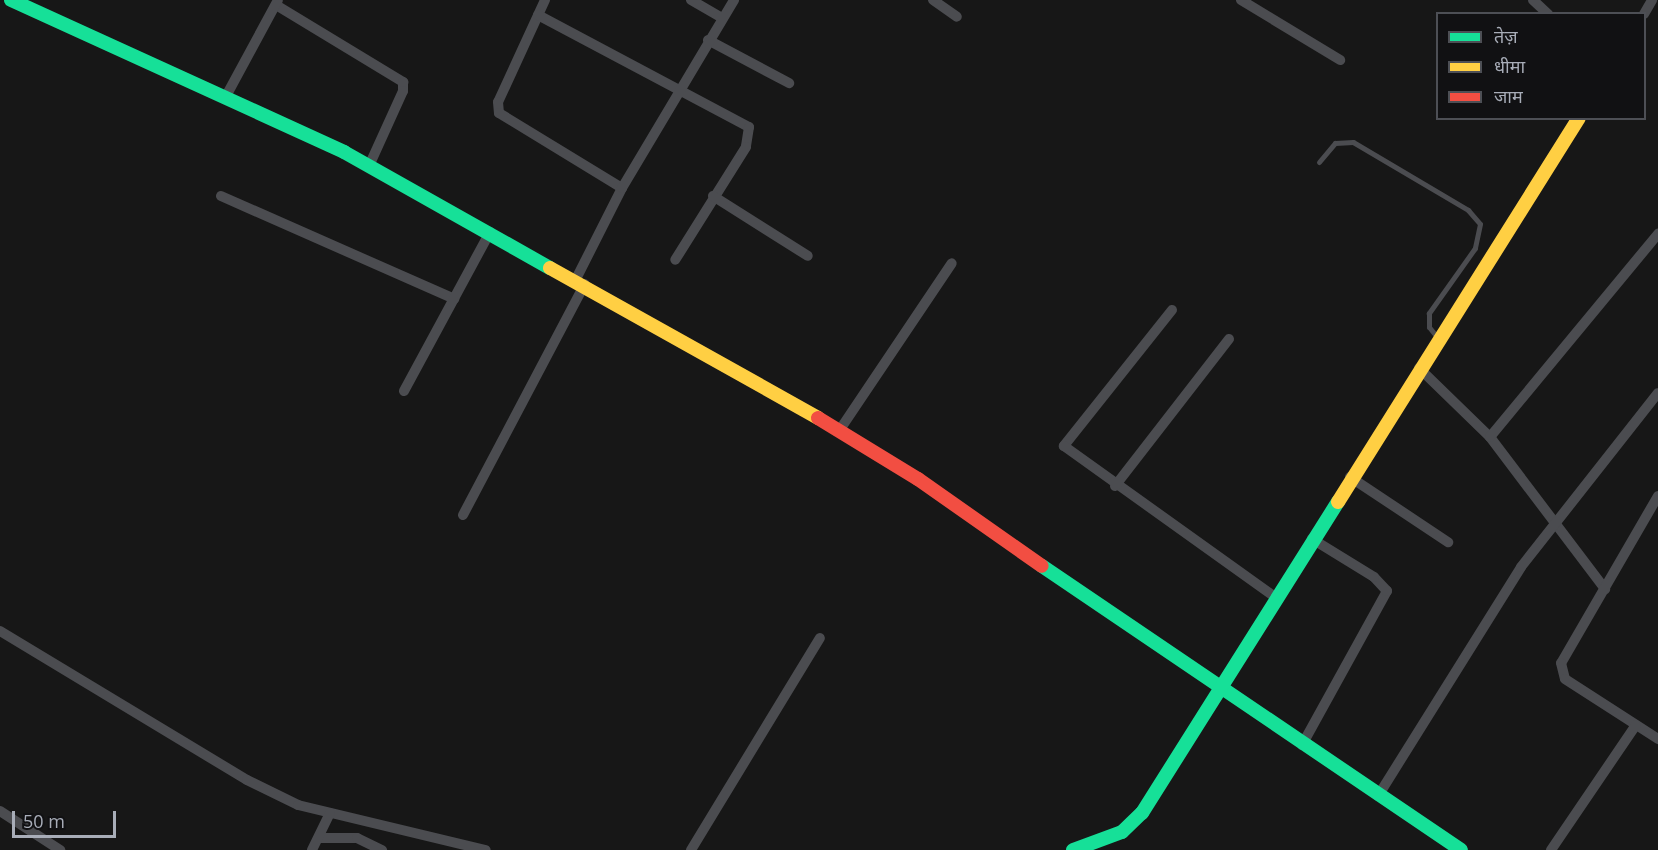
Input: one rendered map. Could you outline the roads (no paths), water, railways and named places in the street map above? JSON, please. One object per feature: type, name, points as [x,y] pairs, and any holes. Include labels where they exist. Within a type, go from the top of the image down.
[{"type":"main road","points":[[11,0],[369,166],[581,282],[839,431],[975,518],[1220,690],[1461,850]]},
{"type":"main road","points":[[1073,850],[1132,826],[1220,690],[1350,477],[1578,120]]},
{"type":"street","points":[[545,0],[498,102],[499,113],[622,188]]},
{"type":"street","points":[[691,0],[722,18]]},
{"type":"street","points":[[463,515],[581,282],[622,188],[678,90],[734,0]]},
{"type":"street","points":[[933,0],[957,16]]},
{"type":"street","points":[[1240,0],[1340,60]]},
{"type":"street","points":[[1533,0],[1546,12]]},
{"type":"street","points":[[225,98],[277,3],[403,82],[403,91],[369,166]]},
{"type":"street","points":[[538,15],[751,131],[675,260]]},
{"type":"street","points":[[708,40],[789,83]]},
{"type":"street","points":[[221,196],[454,299]]},
{"type":"street","points":[[713,196],[808,256]]},
{"type":"street","points":[[404,391],[490,232]]},
{"type":"street","points":[[1490,437],[1658,234]]},
{"type":"street","points":[[839,431],[952,263]]},
{"type":"street","points":[[1172,310],[1064,440],[1069,454],[1276,598]]},
{"type":"street","points":[[1115,486],[1229,339]]},
{"type":"street","points":[[1419,368],[1490,437],[1605,589]]},
{"type":"street","points":[[1378,796],[1521,567],[1658,393]]},
{"type":"street","points":[[1350,477],[1448,542]]},
{"type":"street","points":[[1658,496],[1564,655],[1561,671],[1565,679],[1658,739]]},
{"type":"street","points":[[1302,745],[1387,591],[1374,577],[1312,539]]},
{"type":"street","points":[[0,631],[247,780],[328,818],[486,850]]},
{"type":"street","points":[[691,850],[820,638]]},
{"type":"street","points":[[1551,850],[1636,725]]},
{"type":"street","points":[[0,812],[60,850]]},
{"type":"street","points":[[312,850],[328,818]]},
{"type":"street","points":[[319,838],[357,838],[382,850]]},
{"type":"lane","points":[[1319,162],[1335,143],[1353,142],[1468,210],[1480,224],[1475,248],[1429,313],[1429,327],[1438,338]]}]
